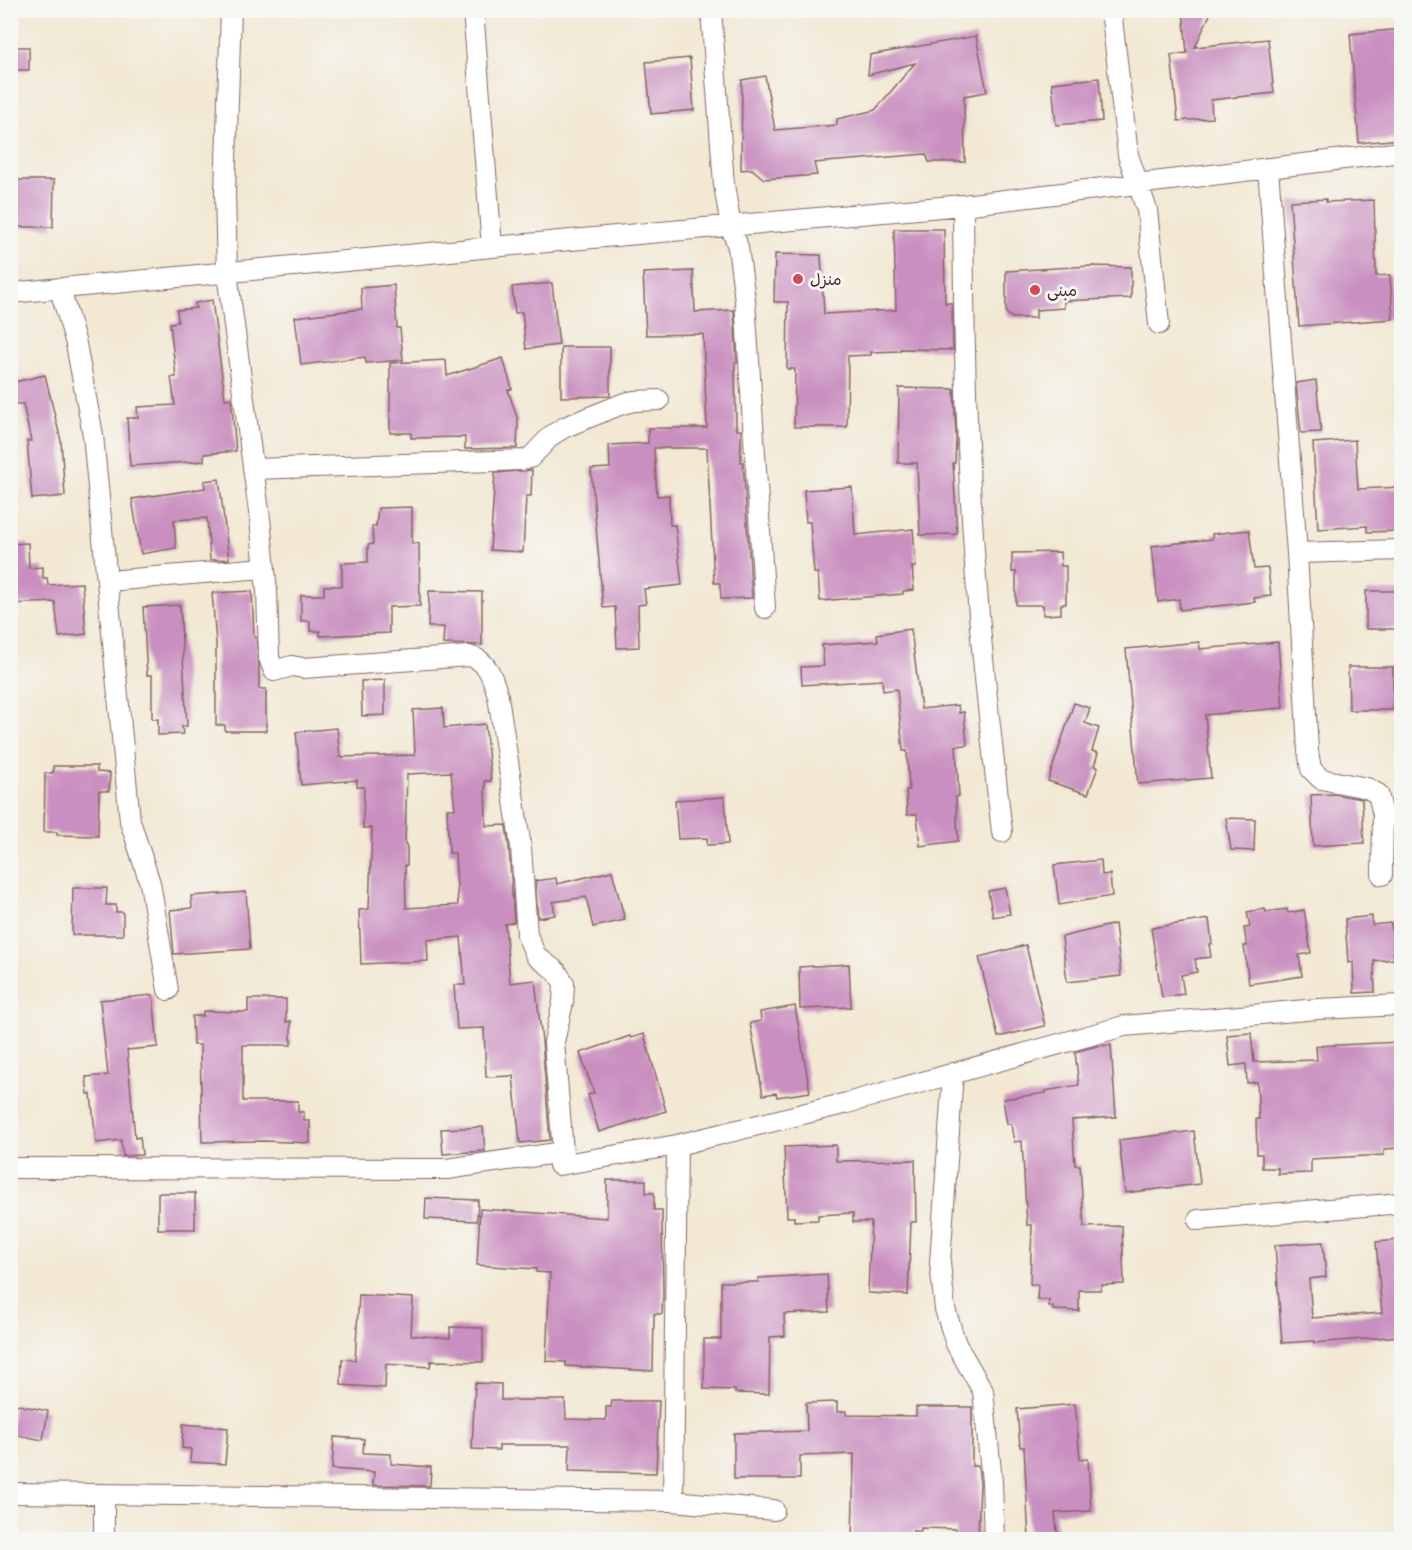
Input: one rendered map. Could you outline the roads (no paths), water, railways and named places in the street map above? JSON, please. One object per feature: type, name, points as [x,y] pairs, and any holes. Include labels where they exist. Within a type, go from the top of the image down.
[{"type":"street","points":[[231,10],[225,192],[227,273],[264,568],[269,658],[274,671],[292,666],[303,668],[469,656],[478,658],[492,675],[498,696],[521,847],[527,936],[536,956],[556,971],[564,983],[563,1002],[554,1041],[563,1152],[559,1165],[677,1145],[847,1103],[1124,1026],[1318,1009],[1401,1005]]},
{"type":"street","points":[[473,10],[492,247]]},
{"type":"street","points":[[1111,10],[1128,155],[1147,210],[1159,324]]},
{"type":"street","points":[[712,11],[724,184],[731,227],[738,247],[745,300],[765,608]]},
{"type":"street","points":[[10,293],[963,205],[1401,152]]},
{"type":"street","points":[[1268,168],[1297,553],[1308,751],[1311,769],[1321,779],[1367,788],[1378,794],[1383,815],[1382,876]]},
{"type":"street","points":[[963,205],[964,362],[972,519],[984,676],[1002,832]]},
{"type":"street","points":[[60,289],[76,344],[93,435],[130,821],[150,883],[168,990]]},
{"type":"street","points":[[253,469],[523,460],[530,458],[552,435],[565,427],[622,404],[659,400]]},
{"type":"street","points":[[1297,553],[1401,550]]},
{"type":"street","points":[[108,581],[264,568]]},
{"type":"street","points":[[953,1073],[940,1263],[945,1309],[956,1344],[983,1391],[992,1482],[994,1539]]},
{"type":"street","points":[[673,1500],[677,1145]]},
{"type":"street","points":[[10,1168],[447,1169],[563,1152]]},
{"type":"street","points":[[1198,1220],[1401,1203]]},
{"type":"street","points":[[10,1493],[673,1500],[774,1510]]},
{"type":"street","points":[[104,1494],[104,1539]]},
{"type":"place","name":"منزل","points":[[798,279]]},
{"type":"place","name":"مبنى","points":[[1035,290]]}]
